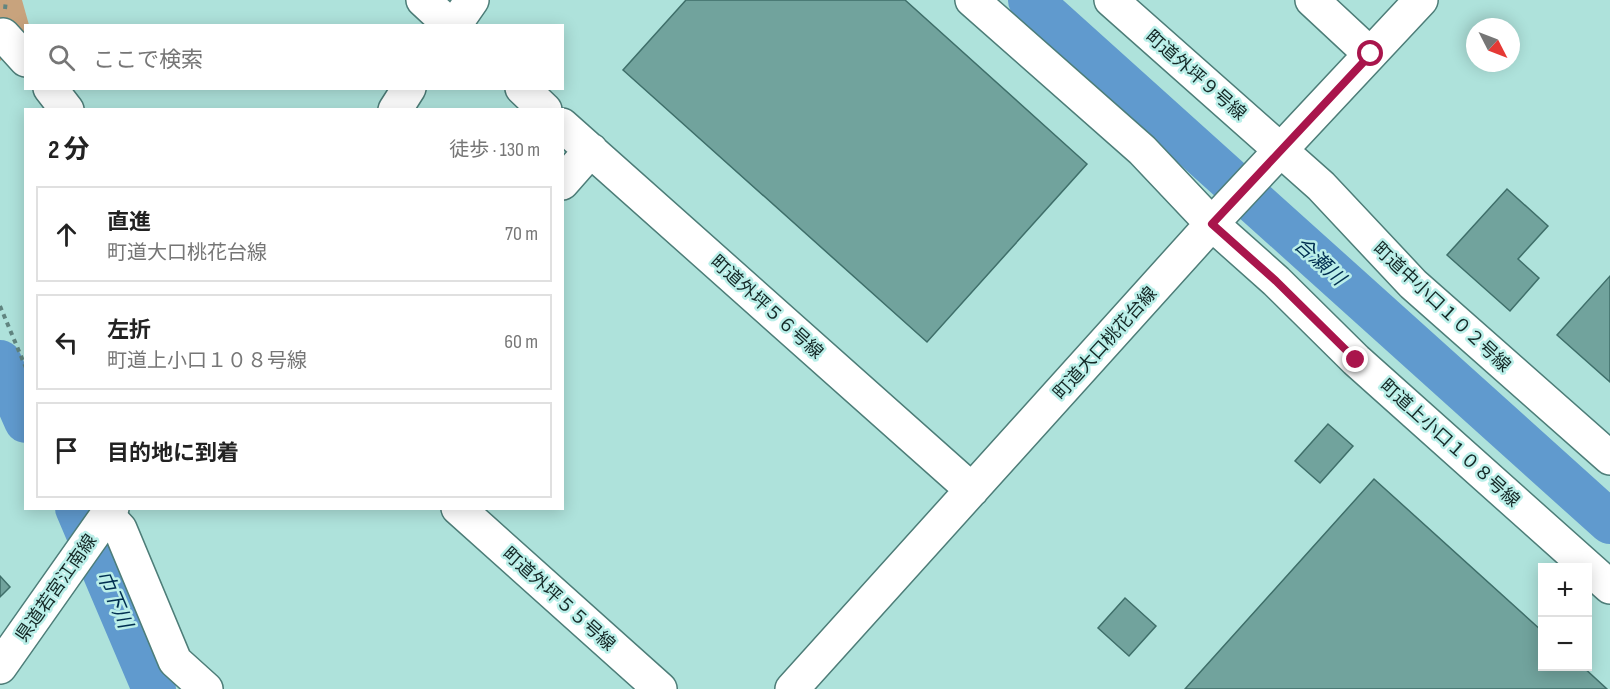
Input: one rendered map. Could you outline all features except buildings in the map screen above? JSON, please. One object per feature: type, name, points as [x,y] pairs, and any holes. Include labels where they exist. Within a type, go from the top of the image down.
[{"type":"street","points":[[423,0],[451,24]]},
{"type":"street","points":[[454,24],[472,0]]},
{"type":"street","name":"町道上小口１０８号線","points":[[972,0],[1142,150],[1356,360],[1610,587]]},
{"type":"street","name":"町道外坪９号線","points":[[1110,0],[1278,153]]},
{"type":"street","points":[[1312,0],[1371,54]]},
{"type":"street","name":"町道大口桃花台線","points":[[792,689],[1215,220],[1421,0]]},
{"type":"street","points":[[3,35],[24,58]]},
{"type":"street","points":[[52,90],[65,108]]},
{"type":"street","points":[[395,108],[408,90]]},
{"type":"street","points":[[524,90],[543,108]]},
{"type":"street","points":[[564,176],[574,144]]},
{"type":"street","name":"町道外坪５６号線","points":[[574,144],[972,490]]},
{"type":"street","name":"町道中小口１０２号線","points":[[1278,153],[1321,186],[1413,284],[1610,458]]},
{"type":"street","name":"町道外坪５５号線","points":[[460,510],[660,689]]},
{"type":"street","points":[[108,515],[120,528],[175,661],[206,689]]},
{"type":"street","name":"県道若宮江南線","points":[[0,667],[108,515]]},
{"type":"path","points":[[0,306],[24,363]]},
{"type":"shaded area","points":[[0,0],[22,0],[29,24],[24,24],[24,40],[0,61]]},
{"type":"waterway","name":"合瀬川","points":[[1030,0],[1610,522]]},
{"type":"waterway","name":"巾下川","points":[[0,362],[24,416]]},
{"type":"waterway","name":"巾下川","points":[[78,510],[154,689]]},
{"type":"route","points":[[1356,360],[1276,281],[1212,224],[1371,54]]}]
